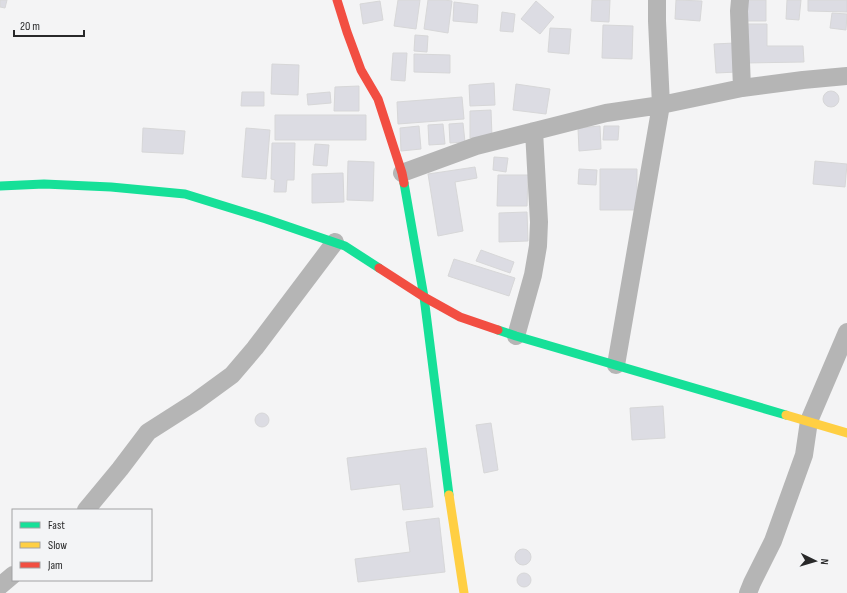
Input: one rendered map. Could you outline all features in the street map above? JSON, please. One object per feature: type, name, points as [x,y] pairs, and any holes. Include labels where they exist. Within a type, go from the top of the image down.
[{"type":"street","points":[[337,0],[347,32],[362,70],[378,99],[402,173],[424,297],[453,523],[464,593]]},
{"type":"street","points":[[616,365],[661,105],[658,0]]},
{"type":"street","points":[[740,0],[739,11],[742,88]]},
{"type":"street","points":[[402,173],[476,146],[606,113],[661,105],[742,88],[847,76]]},
{"type":"street","points":[[516,336],[533,275],[538,246],[539,222],[534,131]]},
{"type":"street","points":[[0,186],[44,184],[96,186],[185,194],[266,219],[345,246],[424,297],[460,317],[516,336],[847,433]]},
{"type":"street","points":[[87,509],[148,432],[232,376],[335,242]]},
{"type":"street","points":[[746,590],[772,541],[804,455],[809,421],[847,332]]},
{"type":"street","points":[[0,586],[12,577]]},
{"type":"building","points":[[0,0],[7,0],[5,8],[0,7]]},
{"type":"building","points":[[398,0],[420,0],[416,29],[394,26]]},
{"type":"building","points":[[428,0],[452,1],[448,33],[424,29]]},
{"type":"building","points":[[592,0],[610,0],[609,22],[591,21]]},
{"type":"building","points":[[676,0],[702,1],[700,21],[675,19]]},
{"type":"building","points":[[745,0],[766,0],[766,21],[745,21]]},
{"type":"building","points":[[787,0],[801,0],[799,20],[786,19]]},
{"type":"building","points":[[808,0],[847,0],[847,12],[808,11]]},
{"type":"building","points":[[380,1],[383,20],[363,24],[360,4]]},
{"type":"building","points":[[536,1],[554,17],[540,34],[521,19]]},
{"type":"building","points":[[454,2],[478,5],[477,23],[453,21]]},
{"type":"building","points":[[502,12],[515,14],[513,32],[500,31]]},
{"type":"building","points":[[832,13],[847,14],[846,30],[830,28]]},
{"type":"building","points":[[745,24],[767,24],[767,46],[803,46],[804,62],[745,63]]},
{"type":"building","points":[[603,25],[633,26],[632,59],[602,58]]},
{"type":"building","points":[[550,28],[571,29],[569,54],[548,52]]},
{"type":"building","points":[[415,35],[428,36],[427,52],[414,51]]},
{"type":"building","points":[[735,43],[737,72],[716,73],[714,44]]},
{"type":"building","points":[[393,53],[407,53],[405,81],[391,80]]},
{"type":"building","points":[[414,54],[450,55],[450,73],[414,72]]},
{"type":"building","points":[[272,64],[299,65],[298,95],[271,94]]},
{"type":"building","points":[[494,83],[495,105],[470,106],[469,85]]},
{"type":"building","points":[[516,84],[550,89],[546,114],[513,110]]},
{"type":"building","points":[[359,86],[359,111],[334,111],[335,87]]},
{"type":"building","points":[[831,91],[838,96],[839,99],[834,106],[831,107],[824,102],[823,99],[828,92]]},
{"type":"building","points":[[242,92],[264,92],[264,106],[241,106]]},
{"type":"building","points":[[330,92],[331,103],[308,105],[307,94]]},
{"type":"building","points":[[462,97],[464,119],[398,124],[397,102]]},
{"type":"building","points":[[491,110],[492,137],[470,138],[470,111]]},
{"type":"building","points":[[275,115],[366,115],[366,140],[275,140]]},
{"type":"building","points":[[463,123],[465,142],[450,143],[449,124]]},
{"type":"building","points":[[443,124],[445,144],[429,145],[428,125]]},
{"type":"building","points":[[419,126],[421,149],[401,151],[400,128]]},
{"type":"building","points":[[600,126],[601,149],[579,151],[578,128]]},
{"type":"building","points":[[604,126],[619,126],[618,140],[603,140]]},
{"type":"building","points":[[143,128],[185,131],[183,154],[142,152]]},
{"type":"building","points":[[246,128],[270,130],[266,179],[242,177]]},
{"type":"building","points":[[272,143],[295,143],[294,180],[287,180],[286,192],[274,192],[275,180],[271,179]]},
{"type":"building","points":[[315,144],[329,145],[327,166],[313,165]]},
{"type":"building","points":[[494,157],[508,158],[506,172],[493,170]]},
{"type":"building","points":[[348,161],[374,162],[373,201],[347,200]]},
{"type":"building","points":[[815,161],[847,164],[845,187],[813,184]]},
{"type":"building","points":[[475,167],[477,178],[455,182],[463,231],[438,236],[428,174]]},
{"type":"building","points":[[579,169],[597,170],[596,185],[578,184]]},
{"type":"building","points":[[600,169],[637,169],[637,210],[600,210]]},
{"type":"building","points":[[343,173],[344,202],[312,203],[312,174]]},
{"type":"building","points":[[498,175],[528,175],[527,206],[497,206]]},
{"type":"building","points":[[527,212],[528,241],[499,242],[499,213]]},
{"type":"building","points":[[481,250],[514,262],[510,273],[476,261]]},
{"type":"building","points":[[454,259],[515,278],[509,296],[448,276]]},
{"type":"building","points":[[663,406],[665,438],[632,440],[630,408]]},
{"type":"building","points":[[259,413],[265,413],[269,417],[269,423],[265,427],[259,427],[255,423],[255,417]]},
{"type":"building","points":[[491,423],[498,470],[484,473],[476,425]]},
{"type":"building","points":[[426,448],[433,507],[403,510],[400,484],[351,490],[347,458]]},
{"type":"building","points":[[439,518],[445,572],[358,582],[355,559],[410,552],[406,522]]},
{"type":"building","points":[[523,549],[530,554],[531,557],[526,564],[523,565],[516,560],[515,557],[520,550]]},
{"type":"building","points":[[521,573],[527,573],[531,577],[531,583],[527,587],[521,587],[517,583],[517,577]]},
{"type":"traffic: fast","points":[[404,183],[424,297],[449,495]]},
{"type":"traffic: fast","points":[[0,186],[44,184],[111,187],[185,194],[266,219],[345,246],[379,268]]},
{"type":"traffic: fast","points":[[498,330],[786,415]]},
{"type":"traffic: slow","points":[[786,415],[847,433]]},
{"type":"traffic: slow","points":[[449,495],[464,593]]},
{"type":"traffic: jam","points":[[337,0],[361,70],[378,99],[404,183]]},
{"type":"traffic: jam","points":[[379,268],[424,297],[460,317],[498,330]]}]
